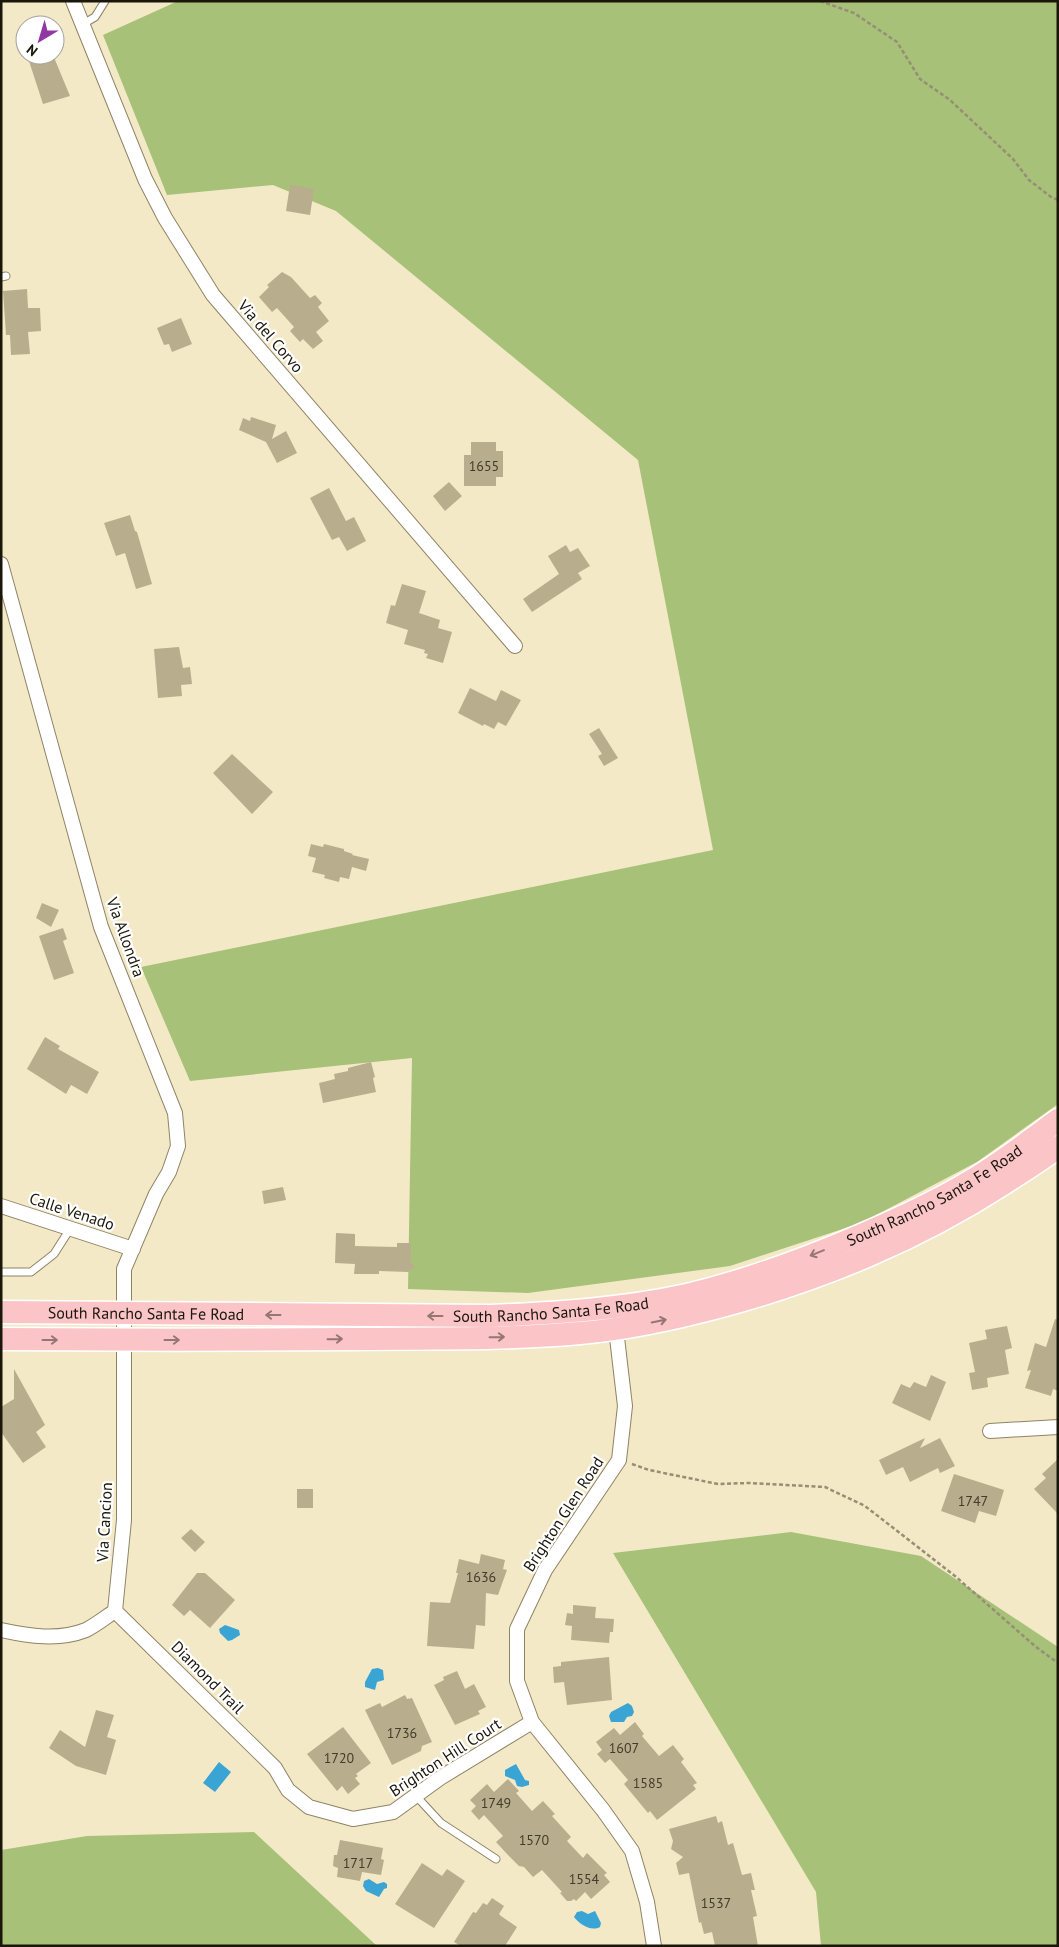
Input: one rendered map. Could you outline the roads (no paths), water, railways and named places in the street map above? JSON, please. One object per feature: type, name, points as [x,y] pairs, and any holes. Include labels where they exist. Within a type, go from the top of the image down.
[{"type":"main road","name":"South Rancho Santa Fe Road","points":[[1,1312],[500,1315],[554,1313],[615,1307],[686,1295],[752,1277],[801,1260],[911,1214],[972,1181],[1058,1120]]},
{"type":"main road","name":"South Rancho Santa Fe Road","points":[[1,1339],[124,1340],[529,1336],[616,1329],[686,1316],[763,1294],[855,1262],[929,1228],[989,1193],[1058,1147]]},
{"type":"street","name":"Via del Corvo","points":[[73,1],[145,179],[165,218],[213,295],[515,646]]},
{"type":"street","name":"Via Allondra","points":[[1,564],[102,927],[174,1113],[178,1146],[169,1172],[156,1194],[124,1269],[124,1314]]},
{"type":"street","name":"Calle Venado","points":[[1,1206],[133,1249]]},
{"type":"street","name":"Via Cancion","points":[[115,1611],[124,1520],[124,1314]]},
{"type":"street","name":"Brighton Glen Road","points":[[616,1329],[625,1406],[619,1460],[545,1570],[518,1629],[517,1681],[532,1722],[603,1810],[632,1851],[647,1902],[654,1946]]},
{"type":"street","points":[[990,1431],[1058,1427]]},
{"type":"street","points":[[1,1630],[28,1636],[65,1636],[87,1629],[115,1611]]},
{"type":"street","name":"Diamond Trail","points":[[115,1611],[275,1768]]},
{"type":"street","name":"Brighton Hill Court","points":[[275,1768],[288,1790],[309,1807],[353,1819],[393,1812],[440,1778],[532,1722]]},
{"type":"lane","points":[[83,24],[95,17],[105,1]]},
{"type":"lane","points":[[1,1272],[31,1272],[54,1254],[70,1229]]},
{"type":"lane","points":[[417,1796],[441,1823],[496,1859]]},
{"type":"water","points":[[225,1625],[239,1630],[240,1635],[228,1641],[220,1633],[219,1629]]},
{"type":"water","points":[[378,1668],[383,1670],[384,1680],[377,1682],[375,1690],[365,1687],[365,1682],[372,1669]]},
{"type":"water","points":[[628,1703],[632,1706],[634,1712],[632,1716],[627,1717],[624,1722],[611,1722],[609,1716],[611,1712]]},
{"type":"water","points":[[219,1762],[231,1772],[215,1792],[203,1783]]},
{"type":"water","points":[[516,1764],[525,1780],[529,1781],[529,1785],[517,1786],[515,1780],[505,1776],[505,1770]]},
{"type":"water","points":[[369,1879],[377,1884],[384,1882],[387,1884],[387,1888],[384,1889],[379,1897],[366,1891],[363,1886],[364,1881]]},
{"type":"water","points":[[582,1911],[588,1914],[595,1911],[601,1923],[600,1927],[593,1929],[579,1922],[574,1917],[577,1912]]}]
